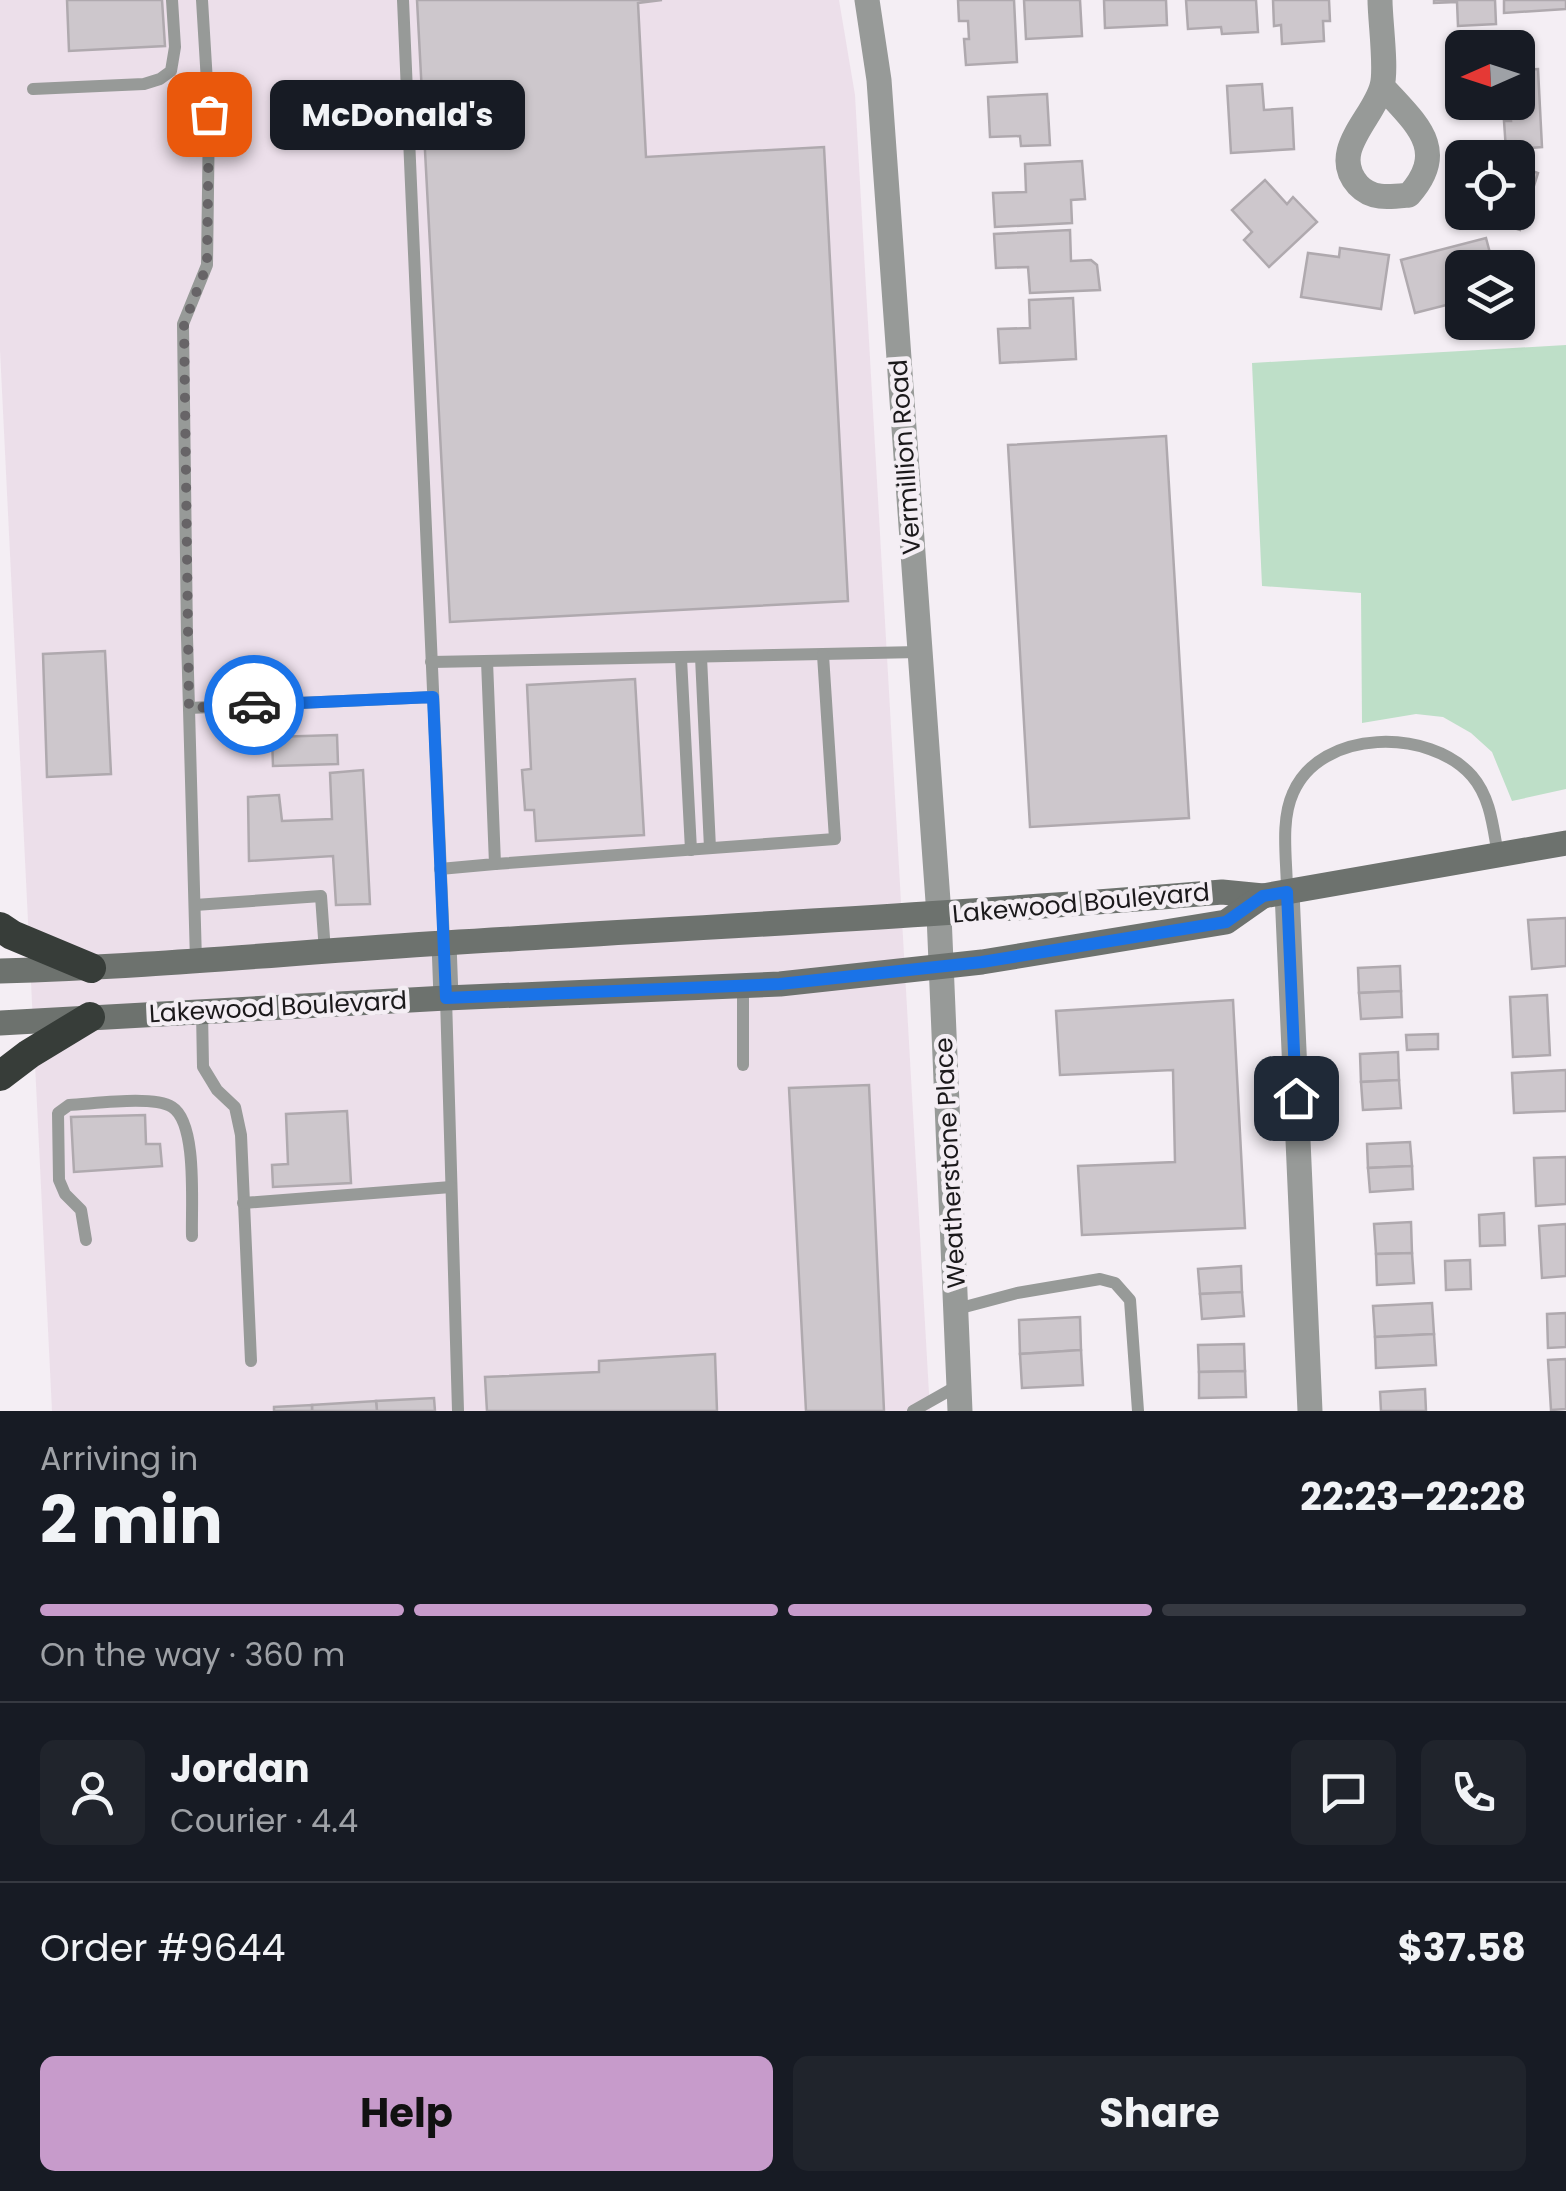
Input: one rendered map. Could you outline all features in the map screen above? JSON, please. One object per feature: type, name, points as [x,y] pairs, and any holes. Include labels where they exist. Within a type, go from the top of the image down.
[{"type":"highway","points":[[0,927],[90,968]]},
{"type":"highway","points":[[0,1076],[28,1054],[90,1017]]},
{"type":"street","name":"Vermillion Road","points":[[868,0],[878,80],[939,915]]},
{"type":"street","points":[[1380,0],[1382,86]]},
{"type":"street","name":"Lakewood Boulevard","points":[[0,971],[939,915],[1222,892],[1275,894],[1566,843]]},
{"type":"street","points":[[1275,894],[1310,1411]]},
{"type":"street","name":"Lakewood Boulevard","points":[[0,1024],[202,1010],[744,986],[940,967],[1226,922],[1275,894]]},
{"type":"street","name":"Weatherstone Place","points":[[939,915],[960,1398]]},
{"type":"street","points":[[444,943],[446,998]]},
{"type":"lane","points":[[34,89],[144,84],[160,79],[171,71],[175,47],[172,0]]},
{"type":"lane","points":[[196,961],[184,324],[207,265],[209,114],[202,0]]},
{"type":"lane","points":[[403,0],[444,943]]},
{"type":"lane","points":[[431,662],[918,652]]},
{"type":"lane","points":[[440,870],[834,840],[823,655]]},
{"type":"lane","points":[[701,657],[710,848]]},
{"type":"lane","points":[[681,658],[690,850]]},
{"type":"lane","points":[[487,661],[495,864]]},
{"type":"lane","points":[[189,708],[433,697]]},
{"type":"lane","points":[[1275,894],[1293,793],[1306,774],[1326,757],[1354,747],[1391,742],[1424,745],[1452,757],[1486,796],[1498,855]]},
{"type":"lane","points":[[195,905],[321,896],[325,952]]},
{"type":"lane","points":[[743,1065],[744,986]]},
{"type":"lane","points":[[446,998],[458,1411]]},
{"type":"lane","points":[[202,1010],[203,1066],[217,1090],[235,1107],[242,1136],[251,1361]]},
{"type":"lane","points":[[86,1240],[81,1210],[65,1194],[59,1180],[58,1113],[69,1105],[154,1102],[171,1106],[182,1117],[188,1134],[192,1236]]},
{"type":"lane","points":[[244,1203],[451,1188]]},
{"type":"lane","points":[[957,1309],[1100,1279],[1116,1283],[1130,1300],[1138,1411]]},
{"type":"lane","points":[[913,1411],[960,1398]]},
{"type":"shaded area","points":[[0,0],[839,0],[855,95],[930,1411],[52,1411],[0,350]]},
{"type":"green space","points":[[1566,345],[1566,789],[1512,801],[1492,752],[1471,733],[1443,717],[1416,714],[1362,723],[1361,593],[1262,586],[1252,363]]},
{"type":"building","points":[[67,0],[162,0],[165,46],[69,51]]},
{"type":"building","points":[[417,0],[662,0],[638,3],[646,157],[824,147],[848,601],[450,622]]},
{"type":"building","points":[[958,0],[1014,0],[1017,62],[966,65],[964,39],[969,39],[968,21],[959,21]]},
{"type":"building","points":[[1024,0],[1080,0],[1082,36],[1026,39]]},
{"type":"building","points":[[1104,0],[1166,0],[1167,25],[1105,28]]},
{"type":"building","points":[[1186,0],[1256,0],[1258,32],[1222,34],[1221,27],[1188,29]]},
{"type":"building","points":[[1273,0],[1329,0],[1330,21],[1323,21],[1324,41],[1282,44],[1281,25],[1274,26]]},
{"type":"building","points":[[1434,0],[1495,0],[1496,24],[1458,26],[1457,2]]},
{"type":"building","points":[[1504,0],[1566,0],[1566,9],[1504,13]]},
{"type":"building","points":[[1538,69],[1542,147],[1535,148],[1535,140],[1505,140],[1504,121],[1535,120]]},
{"type":"building","points":[[1262,84],[1264,110],[1292,108],[1294,149],[1231,153],[1227,86]]},
{"type":"building","points":[[1047,94],[1050,145],[1021,146],[1020,136],[990,137],[988,97]]},
{"type":"building","points":[[1082,161],[1085,199],[1071,200],[1072,223],[995,227],[993,193],[1026,192],[1025,164]]},
{"type":"building","points":[[1265,180],[1287,204],[1293,197],[1317,222],[1269,267],[1244,240],[1252,232],[1232,210]]},
{"type":"building","points":[[1070,230],[1071,261],[1091,260],[1097,265],[1100,290],[1030,293],[1028,267],[996,268],[994,234]]},
{"type":"building","points":[[1486,238],[1489,250],[1445,250],[1445,305],[1415,313],[1401,260]]},
{"type":"building","points":[[1340,248],[1389,255],[1381,309],[1301,297],[1308,253],[1339,257]]},
{"type":"building","points":[[1073,298],[1076,359],[1000,363],[998,329],[1030,328],[1029,300]]},
{"type":"building","points":[[1166,436],[1189,818],[1030,827],[1008,445]]},
{"type":"building","points":[[105,651],[111,774],[47,777],[43,654]]},
{"type":"building","points":[[635,679],[644,835],[536,841],[534,810],[525,810],[522,770],[531,769],[527,685]]},
{"type":"building","points":[[337,735],[338,764],[273,766],[272,737]]},
{"type":"building","points":[[363,770],[370,904],[336,905],[333,856],[249,861],[248,797],[279,795],[282,821],[332,819],[330,773]]},
{"type":"building","points":[[1566,918],[1566,966],[1532,969],[1528,920]]},
{"type":"building","points":[[1400,966],[1401,991],[1359,993],[1358,968]]},
{"type":"building","points":[[1401,991],[1402,1017],[1361,1019],[1359,993]]},
{"type":"building","points":[[1547,995],[1550,1055],[1513,1057],[1510,997]]},
{"type":"building","points":[[1233,1000],[1245,1228],[1082,1235],[1078,1166],[1175,1162],[1173,1070],[1060,1075],[1056,1011]]},
{"type":"building","points":[[1438,1034],[1438,1049],[1407,1050],[1406,1035]]},
{"type":"building","points":[[1398,1052],[1399,1080],[1361,1082],[1360,1054]]},
{"type":"building","points":[[1566,1070],[1566,1111],[1514,1113],[1512,1073]]},
{"type":"building","points":[[1399,1080],[1401,1108],[1363,1110],[1361,1082]]},
{"type":"building","points":[[869,1085],[884,1411],[806,1411],[789,1088]]},
{"type":"building","points":[[347,1111],[351,1183],[273,1187],[272,1165],[288,1164],[286,1114]]},
{"type":"building","points":[[145,1115],[146,1144],[160,1144],[162,1166],[74,1172],[71,1117]]},
{"type":"building","points":[[1410,1142],[1412,1166],[1368,1168],[1367,1144]]},
{"type":"building","points":[[1566,1157],[1566,1204],[1536,1206],[1534,1158]]},
{"type":"building","points":[[1412,1166],[1413,1189],[1370,1192],[1368,1168]]},
{"type":"building","points":[[1504,1213],[1505,1245],[1480,1246],[1479,1215]]},
{"type":"building","points":[[1411,1222],[1412,1253],[1376,1254],[1374,1224]]},
{"type":"building","points":[[1566,1224],[1566,1276],[1542,1278],[1539,1226]]},
{"type":"building","points":[[1412,1253],[1414,1283],[1377,1285],[1376,1254]]},
{"type":"building","points":[[1470,1260],[1471,1289],[1446,1290],[1445,1261]]},
{"type":"building","points":[[1241,1266],[1242,1292],[1200,1294],[1198,1269]]},
{"type":"building","points":[[1242,1292],[1244,1316],[1202,1319],[1200,1294]]},
{"type":"building","points":[[1432,1303],[1434,1334],[1375,1337],[1373,1306]]},
{"type":"building","points":[[1566,1313],[1566,1347],[1548,1348],[1547,1314]]},
{"type":"building","points":[[1080,1317],[1081,1350],[1020,1354],[1019,1320]]},
{"type":"building","points":[[1434,1334],[1436,1365],[1376,1368],[1375,1337]]},
{"type":"building","points":[[1244,1344],[1245,1371],[1199,1372],[1198,1345]]},
{"type":"building","points":[[1081,1350],[1083,1385],[1022,1388],[1020,1354]]},
{"type":"building","points":[[715,1354],[717,1411],[487,1411],[485,1377],[599,1372],[599,1361]]},
{"type":"building","points":[[1566,1359],[1566,1409],[1551,1410],[1548,1360]]},
{"type":"building","points":[[1245,1371],[1246,1397],[1199,1398],[1199,1372]]},
{"type":"building","points":[[1425,1389],[1426,1411],[1381,1411],[1380,1392]]},
{"type":"building","points":[[434,1398],[435,1411],[377,1411],[376,1401]]},
{"type":"building","points":[[376,1401],[377,1411],[312,1411],[312,1405]]},
{"type":"building","points":[[312,1405],[312,1411],[274,1411],[274,1407]]},
{"type":"way so far","points":[[209,114],[207,265],[184,324],[189,708],[254,705]]},
{"type":"place","name":"McDonald's","points":[[209,114]]},
{"type":"route","points":[[254,705],[433,697],[446,998],[780,984],[982,962],[1226,922],[1263,896],[1287,892],[1296,1098]]}]
